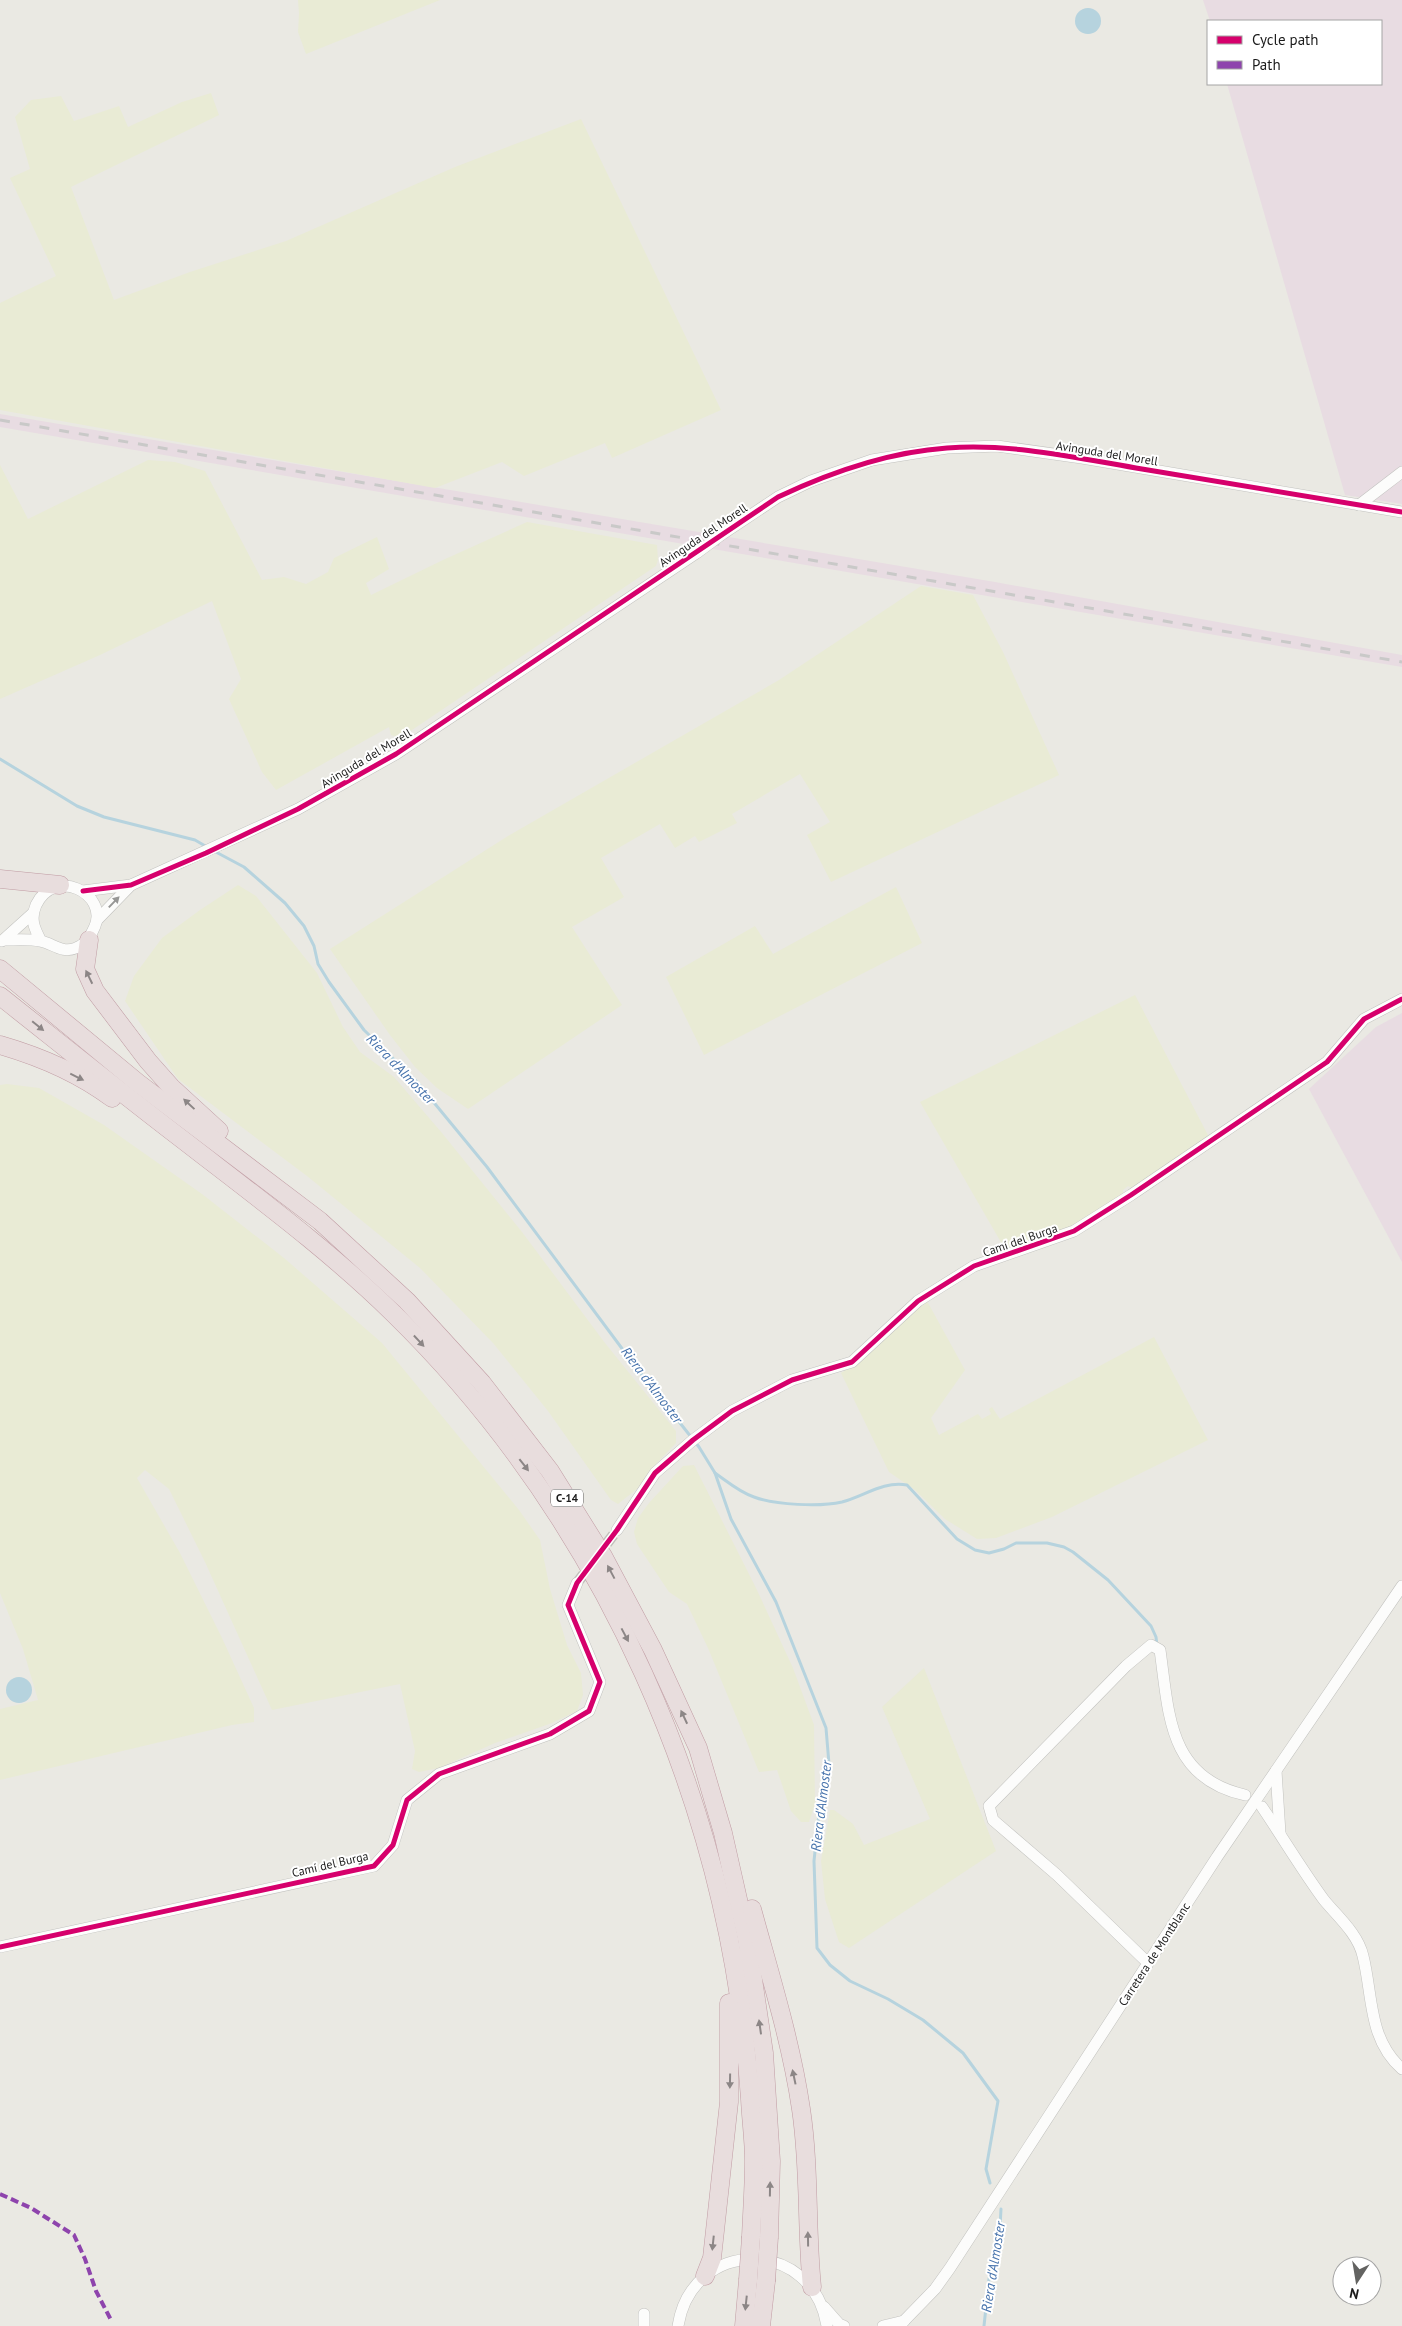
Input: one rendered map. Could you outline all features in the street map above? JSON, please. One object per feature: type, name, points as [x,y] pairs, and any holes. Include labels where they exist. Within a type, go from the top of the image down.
[{"type":"highway","points":[[0,879],[60,885]]},
{"type":"highway","points":[[89,940],[85,969],[95,991],[148,1061],[172,1088],[212,1126],[324,1214],[407,1301]]},
{"type":"highway","name":"C-14","points":[[0,970],[138,1082],[320,1221],[407,1301],[482,1383],[550,1471],[602,1556],[653,1650],[698,1748],[723,1833],[748,1939],[764,2053],[771,2161],[769,2237],[744,2326]]},
{"type":"highway","name":"C-14","points":[[0,996],[128,1098],[309,1237],[394,1314],[469,1394],[536,1482],[587,1566],[633,1651],[673,1741],[706,1842],[731,1942],[747,2053],[754,2160],[751,2237],[761,2326]]},
{"type":"highway","points":[[0,1045],[26,1052],[98,1088],[394,1314]]},
{"type":"highway","points":[[673,1741],[723,1946],[731,2017],[729,2102],[712,2258],[705,2276]]},
{"type":"highway","points":[[698,1748],[732,1829],[781,2016],[802,2109],[808,2199],[808,2243],[812,2287]]},
{"type":"street","name":"Avinguda del Morell","points":[[83,891],[131,885],[206,853],[298,809],[396,754],[778,497],[811,481],[872,460],[946,448],[997,446],[1082,458],[1402,512]]},
{"type":"street","points":[[1359,505],[1402,472]]},
{"type":"street","points":[[60,885],[83,891],[95,904],[97,920],[89,940],[76,948],[60,950],[41,941],[3,941],[32,914],[41,895],[60,885]]},
{"type":"street","name":"Avinguda del Morell","points":[[97,920],[131,885]]},
{"type":"street","points":[[32,914],[34,928],[41,941]]},
{"type":"street","name":"Camí del Burga","points":[[617,1530],[655,1473],[693,1440],[732,1411],[792,1380],[852,1362],[918,1301],[974,1266],[1074,1231],[1207,1145],[1327,1062],[1364,1019],[1402,999]]},
{"type":"street","name":"Camí del Burga","points":[[0,1947],[374,1866],[393,1845],[407,1800],[439,1774],[550,1734],[589,1711],[600,1682],[568,1605],[577,1583]]},
{"type":"street","name":"Carretera de Montblanc","points":[[902,2323],[935,2289],[950,2268],[1148,1963],[1402,1586]]},
{"type":"street","points":[[1148,1963],[1057,1875],[993,1820],[990,1806],[1126,1666],[1151,1645],[1160,1650],[1169,1716],[1174,1736],[1183,1756],[1210,1783],[1228,1791],[1244,1795]]},
{"type":"street","points":[[1276,1771],[1280,1835]]},
{"type":"street","points":[[1262,1807],[1325,1900],[1359,1944],[1363,1956],[1374,2026],[1392,2060],[1402,2069]]},
{"type":"street","points":[[678,2326],[686,2300],[705,2276],[727,2264],[752,2259],[769,2261],[785,2266],[800,2275],[812,2287],[822,2306],[827,2326]]},
{"type":"street","points":[[822,2306],[839,2324],[844,2326]]},
{"type":"street","points":[[883,2326],[902,2323]]},
{"type":"shaded area","points":[[1203,0],[1402,0],[1402,504],[1345,495],[1227,85],[1382,85],[1382,20],[1210,20]]},
{"type":"shaded area","points":[[0,414],[995,582],[1402,655],[1402,667],[0,427]]},
{"type":"shaded area","points":[[1402,1013],[1402,1262],[1309,1089],[1376,1027]]},
{"type":"green space","points":[[298,0],[440,0],[306,54],[298,32]]},
{"type":"green space","points":[[211,93],[219,115],[71,187],[114,300],[190,272],[286,241],[455,167],[581,119],[721,410],[612,458],[605,443],[524,476],[502,462],[435,488],[0,410],[0,303],[56,276],[10,178],[30,169],[15,117],[31,100],[61,96],[74,121],[119,106],[128,127],[182,102]]},
{"type":"green space","points":[[148,460],[175,462],[205,471],[262,580],[284,577],[306,584],[328,572],[334,558],[377,537],[389,569],[366,583],[371,595],[527,522],[657,545],[658,560],[656,566],[409,732],[397,737],[391,735],[389,727],[276,790],[262,772],[229,699],[241,679],[212,601],[100,655],[0,699],[0,465],[28,519]]},
{"type":"green space","points":[[921,586],[973,595],[1003,652],[1059,775],[831,882],[807,835],[830,822],[800,774],[732,814],[737,823],[699,842],[695,836],[675,848],[660,824],[601,858],[624,897],[572,927],[622,1005],[468,1109],[437,1088],[415,1067],[390,1035],[330,949],[508,836],[779,680]]},
{"type":"green space","points":[[238,885],[256,896],[317,973],[343,1027],[360,1052],[394,1077],[442,1133],[522,1232],[605,1343],[676,1431],[676,1443],[656,1464],[637,1489],[618,1504],[611,1500],[548,1411],[493,1343],[420,1268],[307,1176],[178,1079],[125,1001],[134,976],[162,938]]},
{"type":"green space","points":[[896,887],[922,943],[704,1055],[666,977],[755,926],[773,954]]},
{"type":"green space","points":[[1135,995],[1210,1139],[1133,1189],[1128,1186],[1123,1190],[1123,1195],[1058,1235],[1006,1251],[920,1102]]},
{"type":"green space","points":[[7,1084],[39,1088],[104,1125],[202,1194],[284,1258],[382,1343],[519,1510],[540,1540],[550,1589],[567,1645],[581,1673],[583,1695],[577,1711],[552,1723],[495,1743],[439,1768],[419,1772],[412,1769],[415,1751],[400,1684],[272,1710],[205,1562],[169,1489],[145,1470],[137,1478],[180,1553],[222,1638],[254,1708],[254,1722],[232,1725],[0,1780],[0,1709],[38,1700],[23,1649],[0,1593],[0,1085]]},
{"type":"green space","points":[[927,1301],[965,1370],[931,1418],[939,1435],[978,1414],[982,1419],[991,1414],[989,1409],[992,1407],[1000,1419],[1154,1337],[1208,1440],[1052,1517],[996,1538],[977,1539],[945,1519],[915,1490],[889,1472],[841,1373],[868,1355],[885,1336]]},
{"type":"green space","points":[[694,1465],[756,1588],[793,1668],[814,1725],[815,1804],[809,1822],[801,1822],[791,1811],[777,1770],[759,1772],[708,1648],[687,1604],[669,1592],[637,1544],[634,1532],[638,1518],[683,1466]]},
{"type":"green space","points":[[924,1668],[996,1851],[849,1948],[839,1942],[825,1899],[821,1861],[830,1810],[834,1810],[853,1824],[864,1845],[930,1819],[882,1707]]},
{"type":"water","points":[[1088,8],[1097,12],[1101,21],[1097,30],[1088,34],[1079,30],[1075,21],[1079,12]]},
{"type":"water","points":[[19,1677],[28,1681],[32,1690],[28,1699],[19,1703],[10,1699],[6,1690],[10,1681]]},
{"type":"waterway","name":"Riera d'Almoster","points":[[0,759],[77,806],[104,817],[195,840],[207,847]]},
{"type":"waterway","name":"Riera d'Almoster","points":[[214,851],[244,867],[285,903],[304,926],[314,946],[318,964],[364,1030],[417,1082],[487,1167],[635,1366],[699,1447],[715,1473],[731,1519],[776,1602],[826,1728],[829,1764],[820,1804],[814,1861],[817,1948],[830,1965],[850,1981],[888,1999],[923,2020],[963,2053],[998,2101],[986,2169],[990,2183]]},
{"type":"waterway","points":[[715,1473],[738,1490],[754,1497],[774,1502],[798,1504],[833,1504],[882,1487],[898,1484],[907,1485],[957,1539],[975,1550],[989,1553],[1016,1543],[1047,1543],[1064,1547],[1073,1552],[1108,1580],[1151,1626],[1156,1637],[1157,1646]]},
{"type":"waterway","name":"Riera d'Almoster","points":[[984,2326],[989,2279],[999,2246],[1001,2209]]},
{"type":"tunnel","points":[[577,1583],[617,1530]]},
{"type":"railway","points":[[0,420],[1402,662]]},
{"type":"marked path","points":[[0,2194],[31,2208],[74,2235],[96,2291],[111,2320]]},
{"type":"cycle path","points":[[83,891],[131,885],[206,853],[298,809],[396,754],[778,497],[818,479],[860,465],[925,450],[971,447],[1020,450],[1069,456],[1402,512]]},
{"type":"cycle path","points":[[0,1947],[374,1866],[393,1845],[407,1800],[439,1774],[550,1734],[589,1711],[600,1682],[568,1605],[577,1583],[617,1530],[655,1473],[693,1440],[732,1411],[792,1380],[852,1362],[918,1301],[974,1266],[1074,1231],[1131,1195],[1327,1062],[1364,1019],[1402,999]]}]
